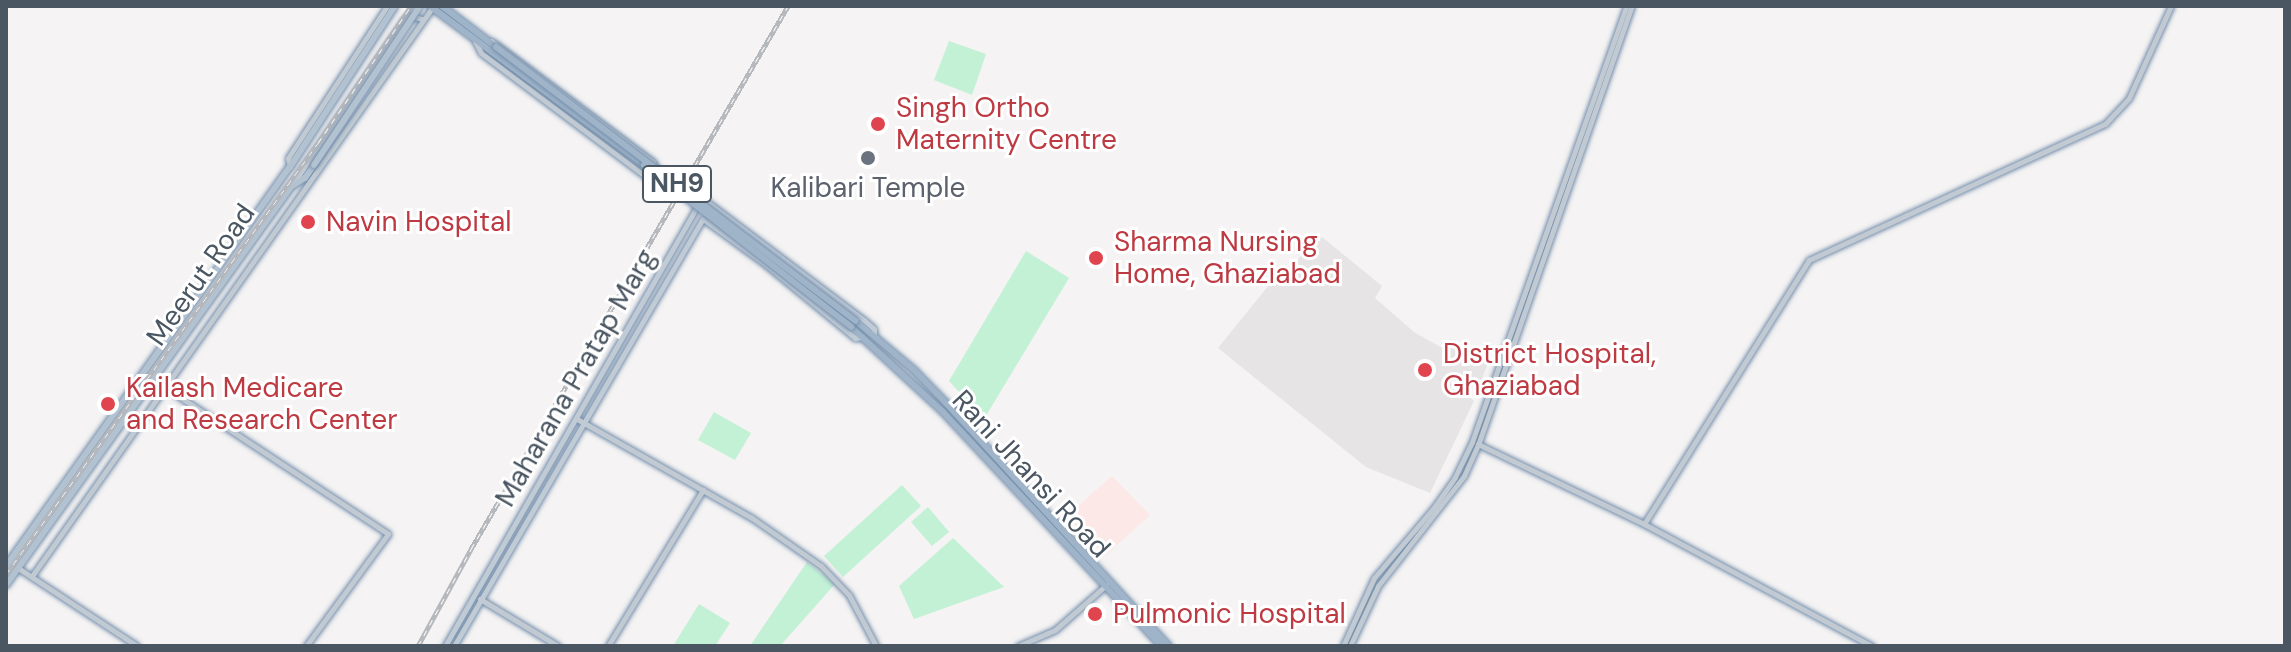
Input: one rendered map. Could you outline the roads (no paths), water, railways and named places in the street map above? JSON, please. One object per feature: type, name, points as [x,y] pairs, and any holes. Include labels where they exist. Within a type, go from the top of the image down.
[{"type":"highway","name":"NH9","points":[[431,7],[474,40],[493,49],[854,324],[874,336]]},
{"type":"highway","name":"NH9","points":[[447,8],[493,49]]},
{"type":"highway","name":"NH9","points":[[854,324],[863,337]]},
{"type":"highway","name":"Rani Jhansi Road","points":[[874,336],[955,413],[975,440]]},
{"type":"highway","name":"Rani Jhansi Road","points":[[863,337],[975,440],[1161,646]]},
{"type":"highway","points":[[955,413],[966,405]]},
{"type":"highway","name":"Rani Jhansi Road","points":[[1107,584],[1169,646]]},
{"type":"main road","name":"Meerut Road","points":[[7,564],[290,167],[395,6]]},
{"type":"main road","name":"Meerut Road","points":[[6,585],[292,186],[305,178],[420,6]]},
{"type":"main road","points":[[863,337],[855,338],[765,264],[693,212],[702,198],[841,301],[874,329],[874,336]]},
{"type":"main road","name":"Maharana Pratap Marg","points":[[580,420],[693,212]]},
{"type":"main road","name":"Maharana Pratap Marg","points":[[445,646],[477,598],[580,420],[703,219]]},
{"type":"main road","points":[[209,277],[221,284]]},
{"type":"main road","points":[[7,564],[18,568]]},
{"type":"main road","name":"Maharana Pratap Marg","points":[[454,646],[477,598]]},
{"type":"street","points":[[290,167],[288,158],[387,6]]},
{"type":"street","points":[[1350,646],[1378,586],[1464,476],[1629,6]]},
{"type":"street","points":[[1644,524],[1809,260],[2105,124],[2129,98],[2171,6]]},
{"type":"street","points":[[32,576],[431,7]]},
{"type":"street","points":[[292,186],[404,20],[410,16],[422,19]]},
{"type":"street","points":[[474,40],[481,53],[649,179],[657,173],[653,162],[497,43],[483,37]]},
{"type":"street","points":[[154,380],[388,534],[306,646]]},
{"type":"street","points":[[580,420],[703,490],[821,566],[849,595],[876,646]]},
{"type":"street","points":[[1475,443],[1644,524],[1872,646]]},
{"type":"street","points":[[1343,646],[1374,578],[1449,487],[1475,443]]},
{"type":"street","points":[[608,646],[703,490]]},
{"type":"street","points":[[18,568],[137,646]]},
{"type":"street","points":[[1018,646],[1066,622],[1107,584]]},
{"type":"street","points":[[477,598],[558,646]]},
{"type":"railway","points":[[6,574],[318,143],[411,6]]},
{"type":"railway","points":[[418,646],[471,549],[788,6]]},
{"type":"place","name":"Singh Ortho Maternity Centre","points":[[878,124]]},
{"type":"place","name":"Kalibari Temple","points":[[868,158]]},
{"type":"place","name":"Navin Hospital","points":[[308,222]]},
{"type":"place","name":"Sharma Nursing Home, Ghaziabad","points":[[1096,258]]},
{"type":"place","name":"District Hospital, Ghaziabad","points":[[1425,370]]},
{"type":"place","name":"Kailash Medicare and Research Center","points":[[108,404]]},
{"type":"place","name":"Pulmonic Hospital","points":[[1095,614]]}]
